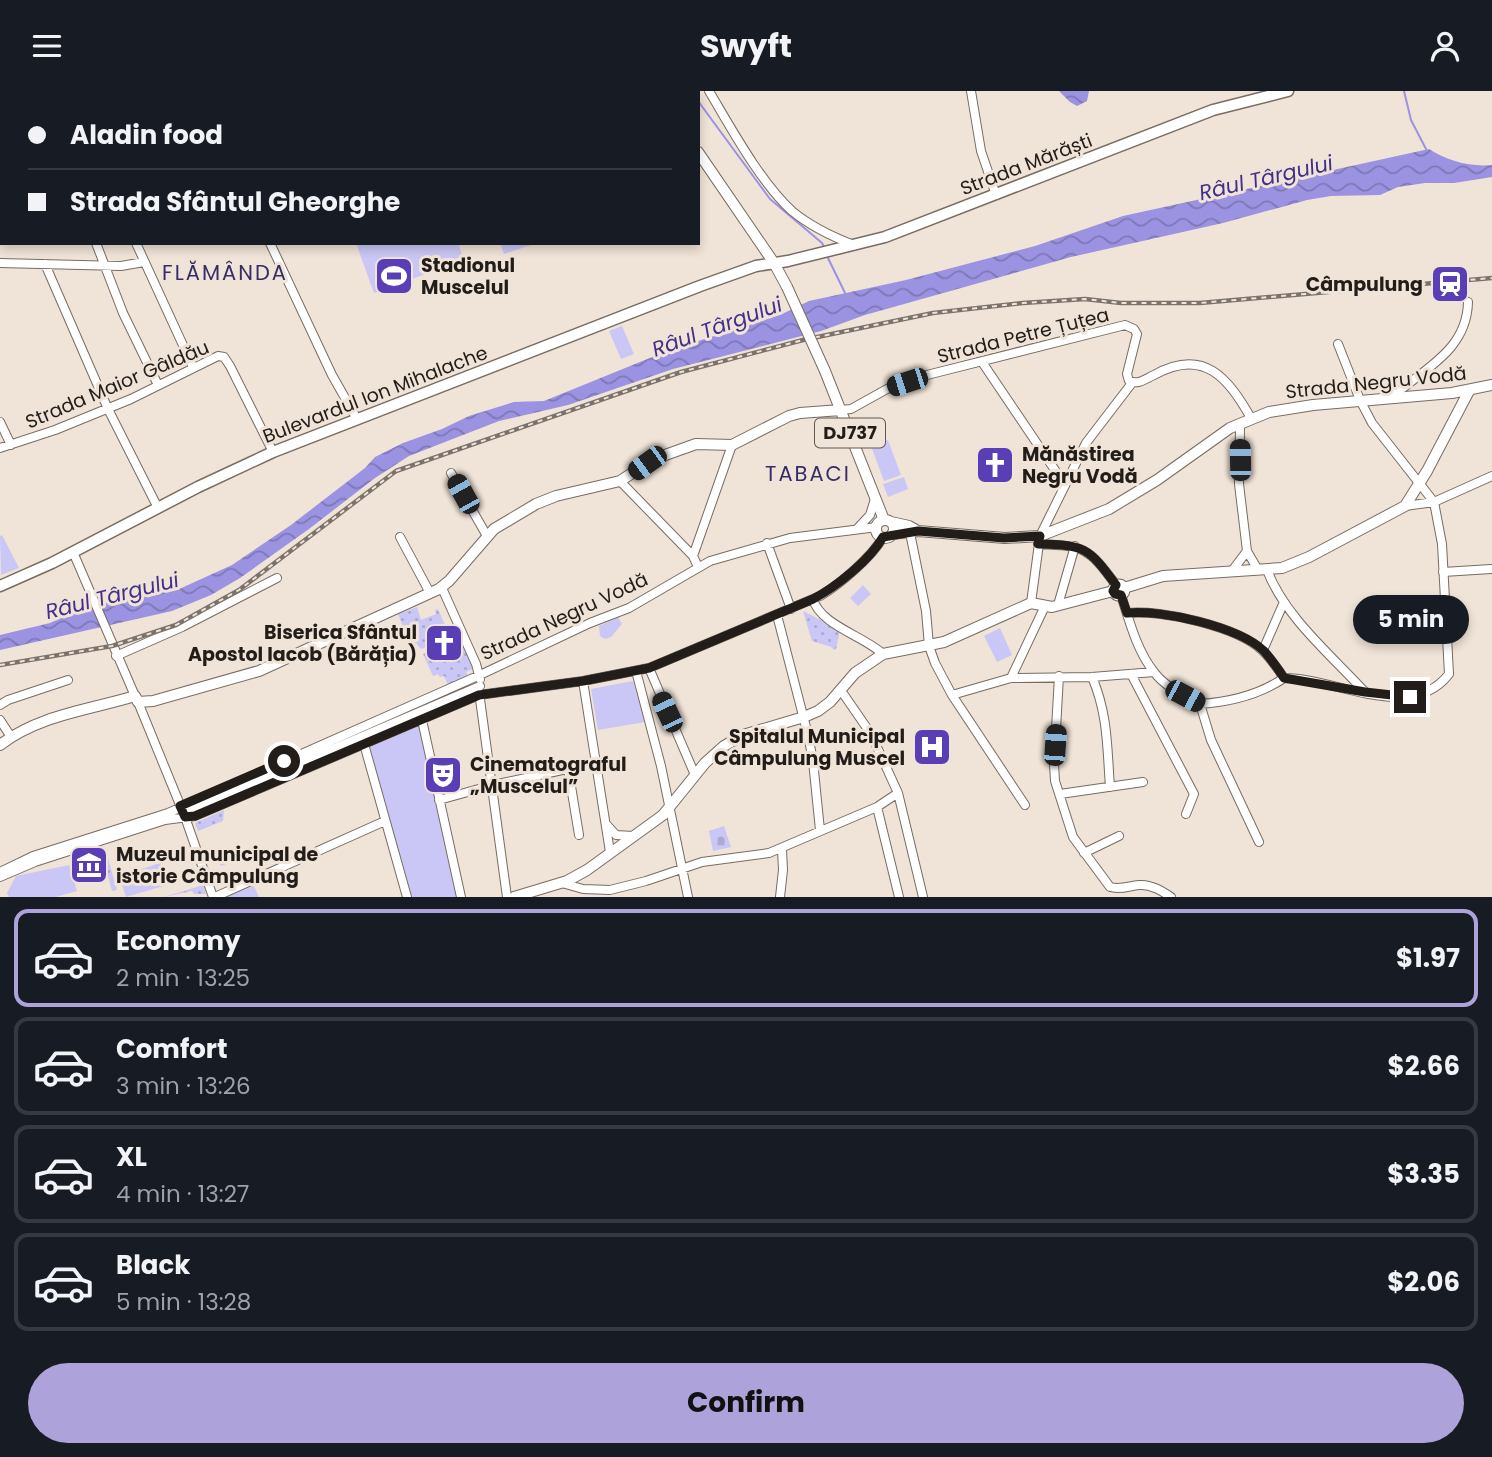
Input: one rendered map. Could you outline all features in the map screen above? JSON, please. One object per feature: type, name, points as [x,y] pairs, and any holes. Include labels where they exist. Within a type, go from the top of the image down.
[{"type":"highway","name":"Strada Mărăști","points":[[774,263],[896,233],[1213,110],[1288,91]]},
{"type":"highway","name":"Bulevardul Ion Mihalache","points":[[0,586],[273,452],[700,286],[756,266],[774,263]]},
{"type":"main road","name":"DJ737","points":[[700,155],[774,263],[787,287],[876,496]]},
{"type":"main road","name":"Strada Negru Vodă","points":[[888,535],[914,532],[1039,540],[1124,501],[1251,418],[1281,409],[1468,391],[1492,385]]},
{"type":"main road","points":[[514,897],[562,883],[581,874],[663,815],[712,756],[733,740],[804,717],[824,707],[859,669],[883,654],[956,638],[1031,603],[1058,605],[1163,576],[1282,568],[1309,557],[1405,506],[1460,411],[1468,391]]},
{"type":"main road","points":[[0,745],[29,726],[88,708],[136,699],[153,701],[260,671],[442,587],[502,523],[548,499],[620,481],[654,459],[696,444],[732,445],[789,416],[841,410]]},
{"type":"main road","points":[[876,496],[884,523]]},
{"type":"main road","name":"Strada Negru Vodă","points":[[884,523],[909,526],[914,532]]},
{"type":"main road","points":[[884,523],[894,526],[888,535],[878,532],[884,523]]},
{"type":"street","points":[[709,91],[747,153],[781,200],[809,223],[854,245]]},
{"type":"street","points":[[971,91],[981,151],[996,195]]},
{"type":"street","points":[[97,245],[123,313],[158,385]]},
{"type":"street","points":[[137,245],[193,367]]},
{"type":"street","points":[[271,245],[332,375],[357,419]]},
{"type":"street","points":[[0,263],[121,266],[144,262]]},
{"type":"street","points":[[45,264],[108,409],[158,508]]},
{"type":"street","points":[[1391,398],[1452,348],[1467,319],[1468,302]]},
{"type":"street","name":"Strada Petre Țuțea","points":[[841,410],[851,408],[887,389],[1125,325],[1134,329],[1137,339],[1127,374],[1130,382]]},
{"type":"street","points":[[1039,540],[1074,546],[1090,553],[1098,561],[1118,590],[1136,639],[1154,672],[1176,690],[1200,704],[1259,692],[1284,678],[1410,697],[1443,683],[1449,674],[1450,663],[1442,544],[1434,502],[1380,433],[1360,400],[1338,344]]},
{"type":"street","name":"Strada Maior Gâldău","points":[[0,448],[108,409],[218,356],[224,357],[273,452]]},
{"type":"street","points":[[982,362],[1065,485]]},
{"type":"street","points":[[1031,603],[1039,540],[1086,443],[1130,382],[1144,381],[1175,366],[1201,366],[1212,369],[1227,382],[1251,418]]},
{"type":"street","points":[[0,422],[11,445]]},
{"type":"street","points":[[1238,424],[1240,484],[1247,551],[1299,622],[1365,692]]},
{"type":"street","points":[[694,556],[732,445]]},
{"type":"street","points":[[451,473],[487,536]]},
{"type":"street","points":[[1405,506],[1434,502],[1492,476]]},
{"type":"street","points":[[620,481],[694,556],[698,567]]},
{"type":"street","points":[[857,529],[870,515],[876,496]]},
{"type":"street","name":"Strada Negru Vodă","points":[[0,877],[165,820],[590,623],[629,608],[698,567],[728,554],[807,535],[884,523]]},
{"type":"street","points":[[914,532],[929,646],[935,663],[952,695],[1025,805]]},
{"type":"street","points":[[183,812],[479,691],[583,681],[649,668],[813,599],[836,585],[888,535]]},
{"type":"street","points":[[400,537],[430,593]]},
{"type":"street","points":[[767,543],[791,608]]},
{"type":"street","points":[[1058,605],[1074,546]]},
{"type":"street","points":[[1232,571],[1247,551]]},
{"type":"street","points":[[74,552],[183,812],[214,897],[385,821]]},
{"type":"street","points":[[1443,572],[1491,569]]},
{"type":"street","points":[[116,656],[182,627],[277,578]]},
{"type":"street","points":[[442,587],[480,675],[479,691],[507,897]]},
{"type":"street","points":[[813,599],[823,616],[883,654]]},
{"type":"street","points":[[1263,650],[1284,602]]},
{"type":"street","points":[[1011,678],[1045,606]]},
{"type":"street","points":[[1127,613],[1141,611],[1195,620],[1224,629],[1263,650],[1284,678]]},
{"type":"street","points":[[777,615],[813,761],[820,830]]},
{"type":"street","points":[[649,668],[695,775]]},
{"type":"street","points":[[636,671],[663,776],[688,897]]},
{"type":"street","points":[[952,695],[1011,678],[1092,677],[1154,672]]},
{"type":"street","points":[[1131,674],[1194,794],[1186,814]]},
{"type":"street","points":[[1059,676],[1055,781],[1073,837],[1110,887],[1116,889],[1143,884],[1171,897]]},
{"type":"street","points":[[1092,677],[1102,701],[1106,722],[1110,787]]},
{"type":"street","points":[[0,705],[68,680]]},
{"type":"street","points":[[583,681],[610,852]]},
{"type":"street","points":[[840,689],[871,734],[898,793],[923,897]]},
{"type":"street","points":[[183,812],[195,816],[422,720],[479,691]]},
{"type":"street","points":[[1200,704],[1211,740],[1259,842]]},
{"type":"street","points":[[0,720],[11,737]]},
{"type":"street","points":[[422,720],[461,897]]},
{"type":"street","points":[[364,744],[407,897]]},
{"type":"street","points":[[439,800],[493,785],[595,763]]},
{"type":"street","points":[[568,768],[579,835]]},
{"type":"street","points":[[1060,794],[1143,782]]},
{"type":"street","points":[[562,883],[583,889],[610,890],[720,859],[757,856],[782,850],[820,830],[877,807],[898,793]]},
{"type":"street","points":[[877,807],[899,897]]},
{"type":"street","name":"Strada Negru Vodă","points":[[0,872],[33,856],[183,812]]},
{"type":"street","points":[[604,822],[616,835],[633,836]]},
{"type":"street","points":[[1084,853],[1119,836]]},
{"type":"street","points":[[780,897],[782,850]]},
{"type":"green space","name":"Stadionul Muscelul","points":[[357,245],[459,245],[464,260],[374,293]]},
{"type":"green space","points":[[501,245],[531,245],[504,254]]},
{"type":"green space","points":[[622,326],[634,354],[621,359],[609,331]]},
{"type":"green space","points":[[888,440],[901,475],[884,481],[871,446]]},
{"type":"green space","points":[[904,477],[908,489],[888,497],[883,484]]},
{"type":"green space","points":[[2,535],[19,568],[1,575],[0,536]]},
{"type":"green space","points":[[863,585],[871,594],[858,606],[850,598]]},
{"type":"green space","points":[[417,607],[421,620],[436,614],[435,610],[438,609],[448,632],[457,628],[475,668],[466,672],[468,676],[448,685],[444,676],[433,676],[423,654],[428,652],[426,647],[421,649],[416,643],[411,647],[398,614]]},
{"type":"green space","points":[[803,611],[840,630],[836,649],[812,641]]},
{"type":"green space","points":[[618,617],[622,624],[611,637],[605,639],[600,636],[599,626]]},
{"type":"green space","points":[[1000,628],[1012,655],[997,662],[984,636]]},
{"type":"green space","points":[[633,681],[645,722],[598,730],[591,689]]},
{"type":"green space","points":[[421,725],[460,897],[409,897],[367,747]]},
{"type":"green space","points":[[224,810],[223,821],[198,831],[195,823]]},
{"type":"green space","points":[[724,826],[731,847],[713,851],[709,831]]},
{"type":"green space","points":[[105,848],[117,890],[112,891],[101,850]]},
{"type":"green space","points":[[231,848],[236,860],[221,866],[217,854]]},
{"type":"green space","points":[[160,863],[167,885],[126,897],[121,882],[123,875]]},
{"type":"green space","points":[[69,865],[77,891],[56,897],[9,897],[7,893],[16,876]]},
{"type":"green space","points":[[199,871],[206,894],[194,894],[192,891],[164,897],[200,886],[193,873]]},
{"type":"green space","points":[[254,886],[259,897],[226,897]]},
{"type":"water","points":[[1059,91],[1089,91],[1087,101],[1077,106]]},
{"type":"water","points":[[1429,149],[1459,162],[1492,165],[1492,177],[1398,187],[1380,195],[1331,196],[1307,200],[1223,223],[1071,257],[865,315],[821,331],[673,369],[568,405],[499,421],[409,456],[240,578],[211,595],[172,611],[0,650],[0,635],[50,623],[87,606],[177,590],[232,565],[291,525],[365,468],[375,457],[469,416],[514,402],[544,401],[667,351],[780,315],[809,301],[906,280],[1035,246],[1123,216]]},
{"type":"waterway","points":[[1404,91],[1411,120],[1426,149]]},
{"type":"waterway","points":[[700,104],[770,199],[824,247]]},
{"type":"waterway","points":[[827,256],[846,295]]},
{"type":"railway","points":[[0,665],[112,646],[176,625],[239,590],[396,471],[681,372],[803,340],[933,313],[1023,303],[1085,299],[1121,303],[1200,303],[1492,278]]},
{"type":"place","name":"Stadionul Muscelul","points":[[394,276]]},
{"type":"place","name":"Câmpulung","points":[[1450,284]]},
{"type":"place","name":"Mănăstirea Negru Vodă","points":[[995,465]]},
{"type":"place","name":"Biserica Sfântul Apostol Iacob (Bărăția)","points":[[444,643]]},
{"type":"place","name":"Spitalul Municipal Câmpulung Muscel","points":[[932,747]]},
{"type":"place","name":"Cinematograful „Muscelul”","points":[[443,775]]},
{"type":"place","name":"Muzeul municipal de istorie Câmpulung","points":[[89,865]]},
{"type":"district","name":"FLĂMÂNDA","points":[[225,273]]},
{"type":"district","name":"TABACI","points":[[808,474]]},
{"type":"route","points":[[284,761],[180,806],[185,817],[195,816],[479,695],[583,681],[649,668],[827,592],[874,550],[883,537],[918,531],[1004,538],[1040,536],[1038,544],[1081,548],[1098,561],[1116,585],[1113,591],[1121,595],[1127,613],[1141,611],[1195,620],[1224,629],[1263,650],[1284,678],[1410,697]]},
{"type":"water label","name":"Râul Târgului","points":[[1266,178]]},
{"type":"water label","name":"Râul Târgului","points":[[717,327]]},
{"type":"water label","name":"Râul Târgului","points":[[112,596]]}]
